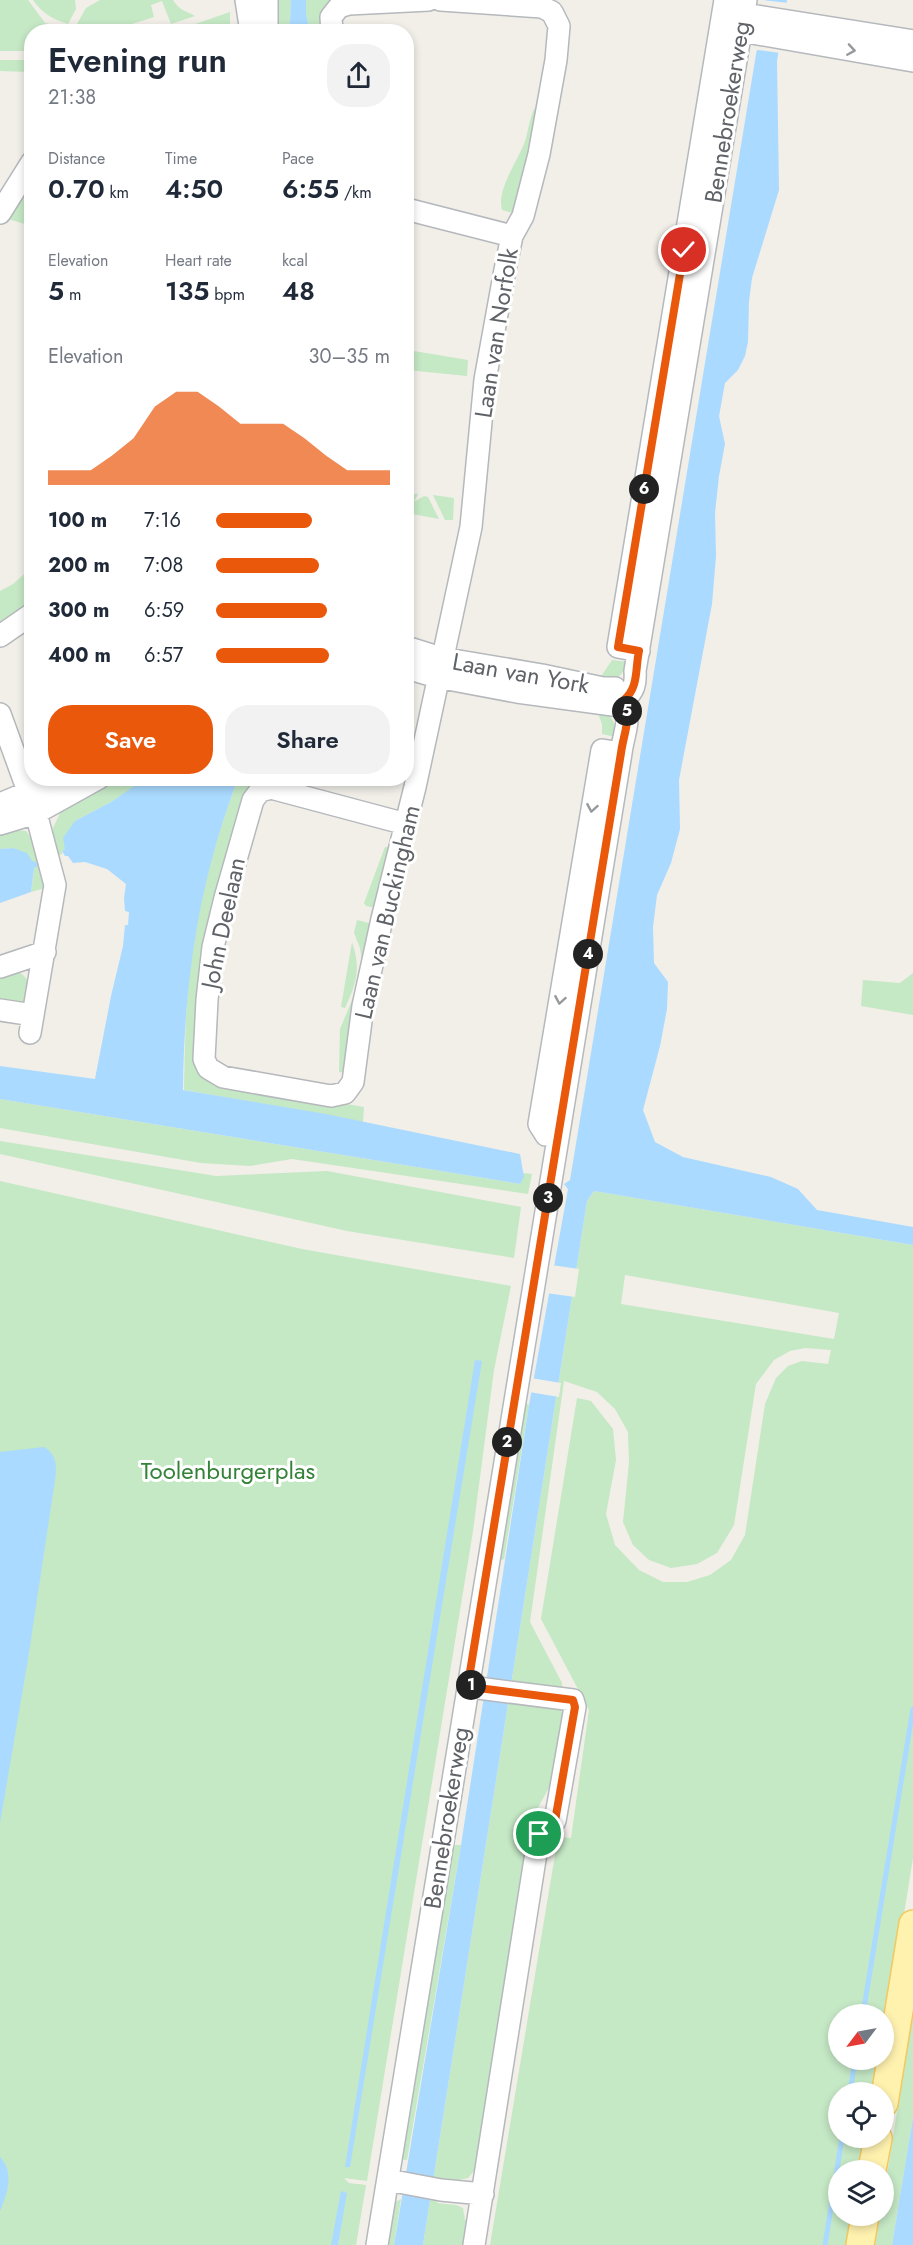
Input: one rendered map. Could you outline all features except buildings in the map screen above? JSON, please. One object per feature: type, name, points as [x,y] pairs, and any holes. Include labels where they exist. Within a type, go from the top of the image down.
[{"type":"main road","points":[[887,2082],[913,1924]]},
{"type":"main road","points":[[860,2245],[863,2226]]},
{"type":"street","points":[[246,0],[250,24]]},
{"type":"street","points":[[267,0],[267,24]]},
{"type":"street","points":[[331,24],[331,17],[339,6],[429,0]]},
{"type":"street","name":"Laan van Norfolk","points":[[439,668],[471,527],[487,359],[512,236],[523,216],[539,154],[559,26],[552,12],[542,7],[441,0]]},
{"type":"street","name":"Bennebroekerweg","points":[[725,0],[618,647],[637,661],[747,19]]},
{"type":"street","points":[[747,19],[913,61]]},
{"type":"street","points":[[795,32],[913,41]]},
{"type":"street","points":[[0,213],[24,175]]},
{"type":"street","points":[[414,211],[512,236]]},
{"type":"street","points":[[0,636],[24,620]]},
{"type":"street","name":"Laan van York","points":[[414,652],[439,668]]},
{"type":"street","points":[[617,698],[637,661]]},
{"type":"street","name":"Laan van York","points":[[414,668],[542,675],[603,688],[617,698]]},
{"type":"street","name":"Laan van Buckingham","points":[[345,1093],[353,1082],[363,1006],[406,824],[439,668]]},
{"type":"street","name":"Bennebroekerweg","points":[[377,2245],[393,2181],[558,1137],[546,1135],[539,1124],[602,750],[622,744],[617,698]]},
{"type":"street","points":[[0,714],[24,779]]},
{"type":"street","points":[[0,1010],[32,1024],[55,885],[27,786]]},
{"type":"street","points":[[0,824],[33,803],[53,786]]},
{"type":"street","points":[[0,804],[33,803],[78,786]]},
{"type":"street","name":"John Deelaan","points":[[345,1093],[332,1096],[223,1077],[208,1068],[204,1059],[213,947],[253,800],[260,791],[271,788],[406,824]]},
{"type":"street","points":[[0,967],[45,952]]},
{"type":"street","points":[[473,1686],[573,1700],[575,1707],[555,1821],[539,1834],[474,2245]]},
{"type":"street","points":[[393,2181],[441,2190],[483,2194]]},
{"type":"green space","points":[[0,0],[28,0],[45,23],[50,24],[24,24],[24,51],[0,51]]},
{"type":"green space","points":[[33,0],[75,0],[76,9],[68,24],[48,15]]},
{"type":"green space","points":[[100,0],[173,0],[181,9],[195,16],[171,24],[162,1],[151,5],[154,17],[132,24],[77,24],[86,8]]},
{"type":"green space","points":[[273,0],[291,0],[289,24],[274,24]]},
{"type":"green space","points":[[306,0],[334,0],[326,24],[308,24]]},
{"type":"green space","points":[[230,12],[230,24],[195,24]]},
{"type":"green space","points":[[0,60],[24,60],[24,72],[0,71]]},
{"type":"green space","points":[[536,107],[542,108],[516,214],[502,210],[502,192],[523,146]]},
{"type":"green space","points":[[24,186],[24,224],[5,218]]},
{"type":"green space","points":[[414,351],[468,360],[467,376],[414,371]]},
{"type":"green space","points":[[433,495],[454,498],[453,520],[445,520]]},
{"type":"green space","points":[[424,496],[428,497],[439,519],[414,514],[414,502]]},
{"type":"green space","points":[[24,574],[24,610],[0,628],[0,591]]},
{"type":"green space","points":[[612,660],[628,662],[617,678],[598,681]]},
{"type":"green space","points":[[596,708],[606,712],[612,718],[616,737],[602,734],[602,724]]},
{"type":"green space","points":[[104,786],[135,786],[75,821],[65,849],[57,856],[50,839],[60,813]]},
{"type":"green space","points":[[235,786],[251,786],[214,902],[211,1081],[364,1107],[363,1122],[184,1090],[188,986],[193,945],[204,888]]},
{"type":"green space","points":[[15,830],[26,831],[35,843],[45,888],[31,892],[33,866],[31,862],[14,848],[0,849],[0,833]]},
{"type":"green space","points":[[385,847],[393,847],[377,908],[366,906],[364,903]]},
{"type":"green space","points":[[357,920],[373,924],[347,1073],[339,1072],[340,1029],[358,986],[362,962],[354,933]]},
{"type":"green space","points":[[352,942],[357,968],[352,991],[345,1008],[341,1007]]},
{"type":"green space","points":[[15,971],[25,977],[28,984],[23,1004],[0,1005],[0,975]]},
{"type":"green space","points":[[913,973],[913,1015],[861,1006],[863,980],[900,983]]},
{"type":"green space","points":[[0,1099],[520,1184],[523,1173],[532,1174],[528,1194],[292,1159],[250,1166],[201,1163],[0,1128]]},
{"type":"green space","points":[[0,1141],[216,1176],[327,1171],[521,1207],[514,1258],[347,1231],[0,1154]]},
{"type":"green space","name":"Toolenburgerplas","points":[[0,1181],[302,1249],[511,1286],[494,1370],[473,1531],[367,2181],[344,2178],[349,2183],[366,2185],[356,2245],[338,2245],[342,2220],[334,2245],[0,2245]],"holes":[[[481,1361],[481,1362],[350,2167]]]},
{"type":"green space","points":[[594,1191],[913,1245],[913,1858],[889,2004],[828,2004],[828,2070],[878,2070],[877,2082],[828,2082],[828,2148],[865,2148],[864,2160],[828,2160],[828,2226],[853,2226],[850,2245],[490,2245],[558,1837],[571,1838],[589,1710],[541,1619],[577,1398],[591,1401],[613,1429],[616,1460],[606,1514],[615,1545],[639,1570],[663,1582],[687,1582],[710,1575],[731,1560],[745,1535],[765,1404],[776,1378],[788,1366],[802,1361],[828,1364],[831,1350],[805,1348],[790,1351],[774,1360],[756,1384],[734,1525],[717,1553],[697,1564],[671,1568],[649,1560],[633,1545],[623,1522],[629,1463],[628,1432],[615,1409],[597,1392],[564,1381],[530,1622],[562,1683],[562,1691],[555,1704],[561,1709],[563,1718],[551,1784],[535,1813],[474,2171],[468,2178],[459,2180],[442,2178],[437,2203],[463,2208],[465,2220],[469,2222],[465,2245],[423,2245],[587,1201]],"holes":[[[625,1275],[839,1313],[834,1339],[621,1304]]]},
{"type":"green space","points":[[522,1402],[529,1405],[504,1559],[496,1562]]},
{"type":"green space","points":[[450,1845],[461,1845],[407,2160],[399,2159]]},
{"type":"green space","points":[[913,2011],[913,2117],[892,2245],[875,2245],[878,2226],[894,2226],[894,2160],[889,2160],[891,2148],[894,2148],[894,2130]]},
{"type":"green space","points":[[401,2199],[394,2245],[384,2245],[390,2205]]},
{"type":"water","points":[[291,0],[306,0],[308,24],[289,24]]},
{"type":"water","points":[[765,0],[787,0],[777,61],[779,190],[752,278],[745,356],[738,370],[725,383],[719,416],[725,444],[715,513],[716,556],[712,604],[679,780],[680,829],[671,863],[657,895],[653,927],[654,963],[668,982],[667,1009],[643,1110],[655,1142],[683,1157],[771,1177],[798,1189],[817,1210],[913,1227],[913,1245],[594,1191],[587,1201],[423,2245],[394,2245],[461,1845],[529,1405],[568,1189],[564,1184],[570,1180]]},
{"type":"water","points":[[134,786],[235,786],[213,855],[196,932],[187,1010],[183,1090],[326,1114],[520,1154],[524,1177],[520,1184],[0,1099],[0,1066],[95,1079],[123,946],[125,925],[128,925],[129,912],[125,911],[124,898],[126,884],[107,869],[85,862],[73,863],[62,851],[65,849],[63,838],[75,821],[111,802]]},
{"type":"water","points":[[13,848],[27,853],[38,866],[34,868],[31,892],[0,903],[0,849]]},
{"type":"water","points":[[475,1360],[482,1361],[350,2167],[345,2167]]},
{"type":"water","points":[[44,1447],[54,1457],[56,1475],[0,1823],[0,1452]]},
{"type":"water","points":[[913,2117],[913,2245],[892,2245]]},
{"type":"water","points":[[0,2157],[5,2163],[8,2184],[0,2211]]},
{"type":"water","points":[[341,2191],[347,2193],[338,2245],[331,2245]]},
{"type":"pier","points":[[762,0],[789,3],[781,53],[758,50],[753,52]]},
{"type":"pier","points":[[551,1265],[579,1269],[575,1297],[546,1293]]},
{"type":"pier","points":[[531,1378],[561,1383],[559,1397],[529,1392]]},
{"type":"waterway","points":[[865,2004],[913,1709]]},
{"type":"waterway","points":[[852,2082],[853,2070]]},
{"type":"waterway","points":[[825,2245],[840,2148]]},
{"type":"route","points":[[539,1834],[555,1821],[575,1707],[573,1700],[478,1688],[468,1684],[621,753],[624,736],[628,729],[624,700],[632,693],[636,683],[635,671],[639,651],[618,647],[684,250]]}]
